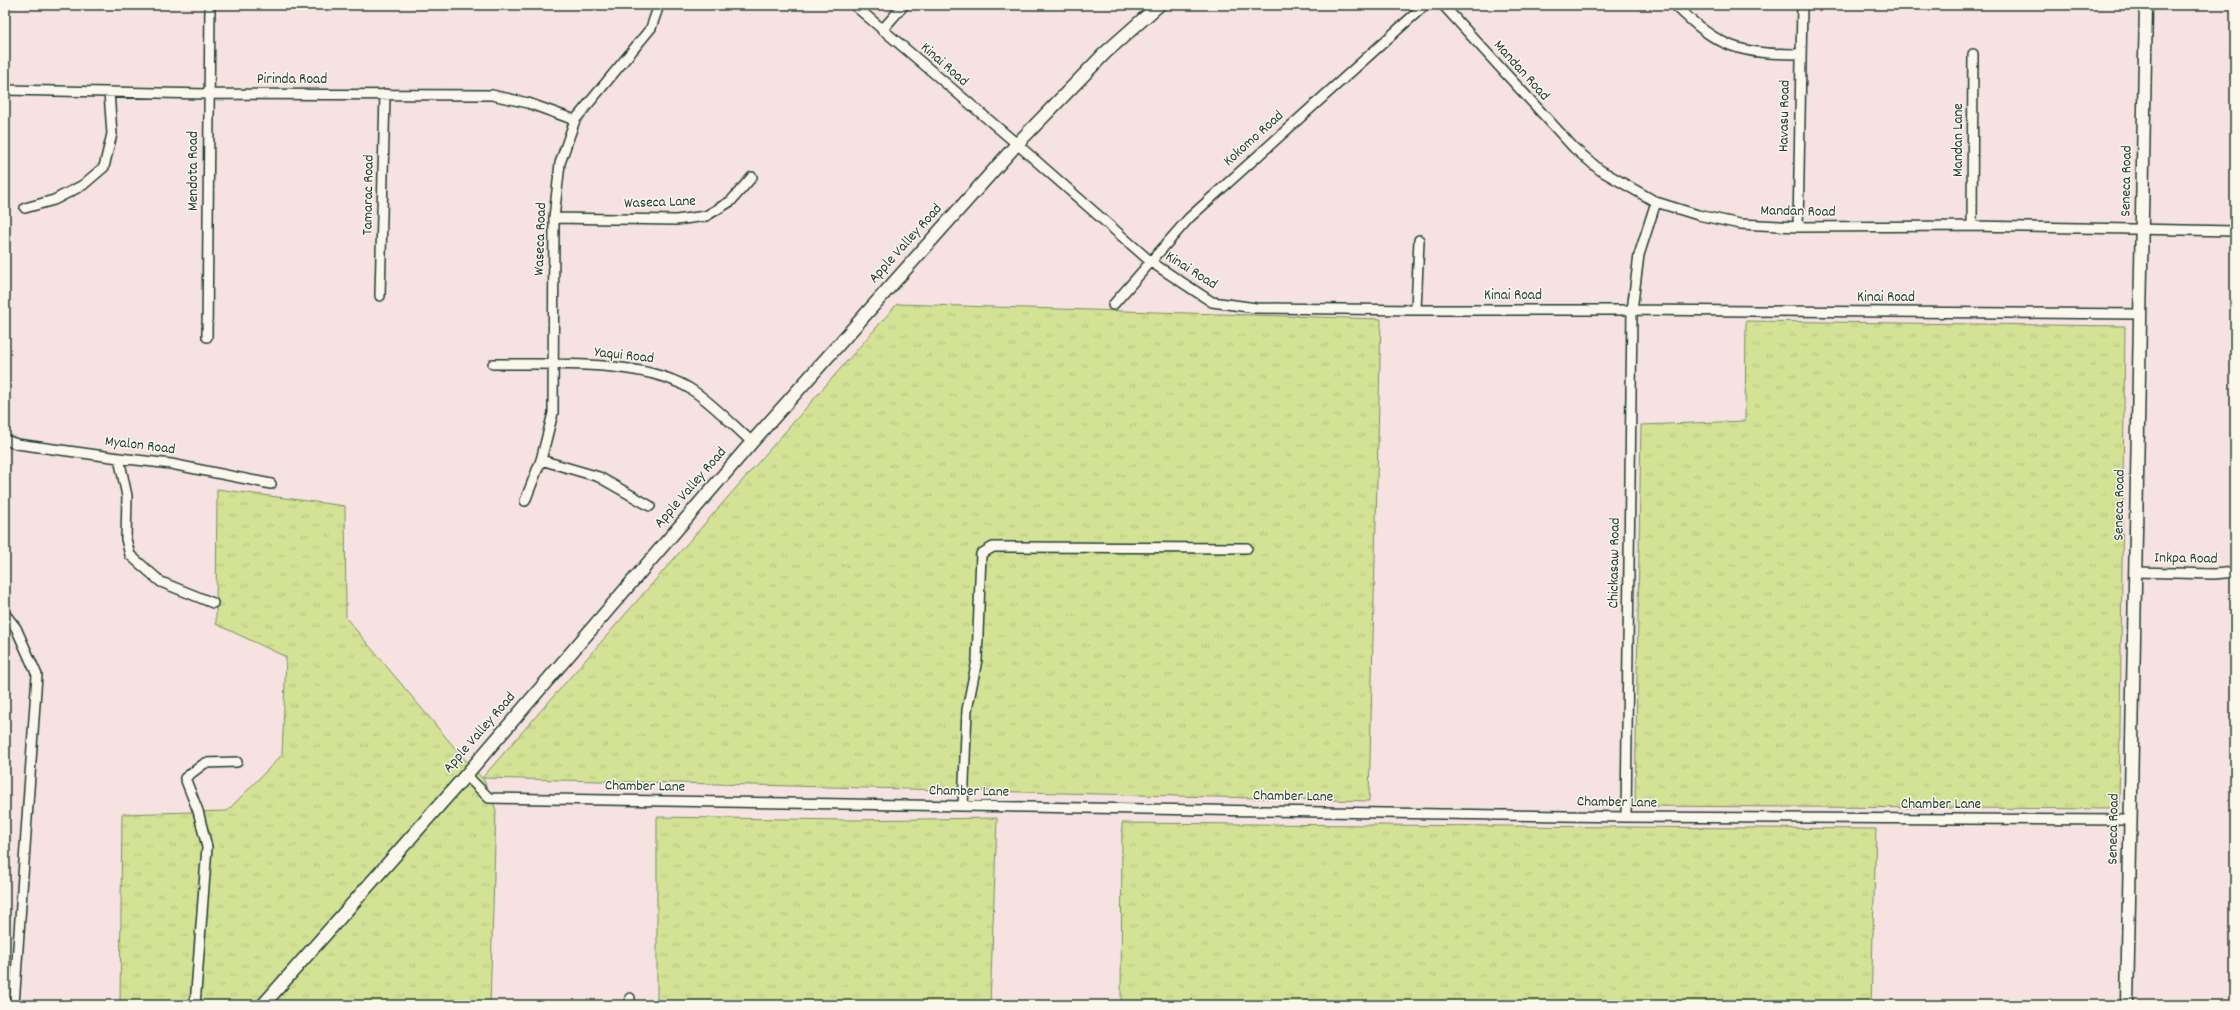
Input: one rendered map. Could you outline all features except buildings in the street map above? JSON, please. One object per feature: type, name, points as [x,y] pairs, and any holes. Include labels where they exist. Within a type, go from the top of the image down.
[{"type":"main road","name":"Apple Valley Road","points":[[263,1005],[466,775],[752,442],[1017,144],[1105,53],[1159,5]]},
{"type":"main road","name":"Seneca Road","points":[[2127,1005],[2146,5]]},
{"type":"street","name":"Mendota Road","points":[[206,337],[210,5]]},
{"type":"street","name":"Waseca Road","points":[[525,501],[541,460],[553,413],[552,365],[554,218],[560,163],[575,120],[651,28],[659,5]]},
{"type":"street","name":"Kinai Road","points":[[854,5],[1017,144],[1151,262],[1212,302],[1256,308],[2140,314]]},
{"type":"street","points":[[882,30],[904,5]]},
{"type":"street","name":"Kokomo Road","points":[[1113,305],[1189,218],[1426,5]]},
{"type":"street","name":"Mandan Road","points":[[1443,5],[1574,148],[1600,170],[1656,202],[1698,215],[1740,224],[1798,227],[1972,226],[2235,231]]},
{"type":"street","points":[[1675,5],[1698,28],[1730,46],[1766,54],[1800,54]]},
{"type":"street","name":"Havasu Road","points":[[1798,227],[1802,5]]},
{"type":"street","name":"Mandan Lane","points":[[1972,226],[1974,54]]},
{"type":"street","name":"Pirinda Road","points":[[5,90],[208,94],[492,95],[528,103],[575,120]]},
{"type":"street","points":[[25,208],[54,200],[83,185],[104,167],[112,134],[109,92]]},
{"type":"street","name":"Tamarac Road","points":[[380,296],[385,94]]},
{"type":"street","name":"Waseca Lane","points":[[554,218],[676,220],[706,216],[731,201],[752,177]]},
{"type":"street","points":[[1632,310],[1639,255],[1656,202]]},
{"type":"street","points":[[1416,310],[1419,240]]},
{"type":"street","name":"Chickasaw Road","points":[[1626,817],[1632,310]]},
{"type":"street","name":"Yaqui Road","points":[[493,364],[609,366],[654,372],[694,391],[752,442]]},
{"type":"street","name":"Myalon Road","points":[[5,440],[17,444],[171,464],[271,484]]},
{"type":"street","points":[[119,458],[127,496],[126,539],[130,555],[161,582],[213,603]]},
{"type":"street","points":[[541,460],[598,477],[650,506]]},
{"type":"street","points":[[963,806],[967,710],[977,660],[980,554],[993,547],[1247,548]]},
{"type":"street","name":"Inkpa Road","points":[[2135,572],[2214,574],[2235,572]]},
{"type":"street","points":[[5,614],[16,628],[37,675],[14,1005]]},
{"type":"street","points":[[195,1005],[207,847],[198,811],[186,778],[205,763],[237,762]]},
{"type":"street","name":"Chamber Lane","points":[[466,775],[489,798],[1626,817],[2130,820]]},
{"type":"green space","points":[[897,304],[1381,319],[1369,801],[483,778],[496,810],[490,1005],[120,1005],[122,814],[227,811],[282,755],[286,657],[216,624],[217,489],[345,506],[346,618],[459,753],[482,778]]},
{"type":"green space","points":[[1746,321],[2125,326],[2119,809],[1635,806],[1641,425],[1745,421]]},
{"type":"green space","points":[[657,817],[849,820],[997,818],[990,1005],[657,1005]]},
{"type":"green space","points":[[1122,823],[1876,829],[1871,1005],[1121,1005]]}]
